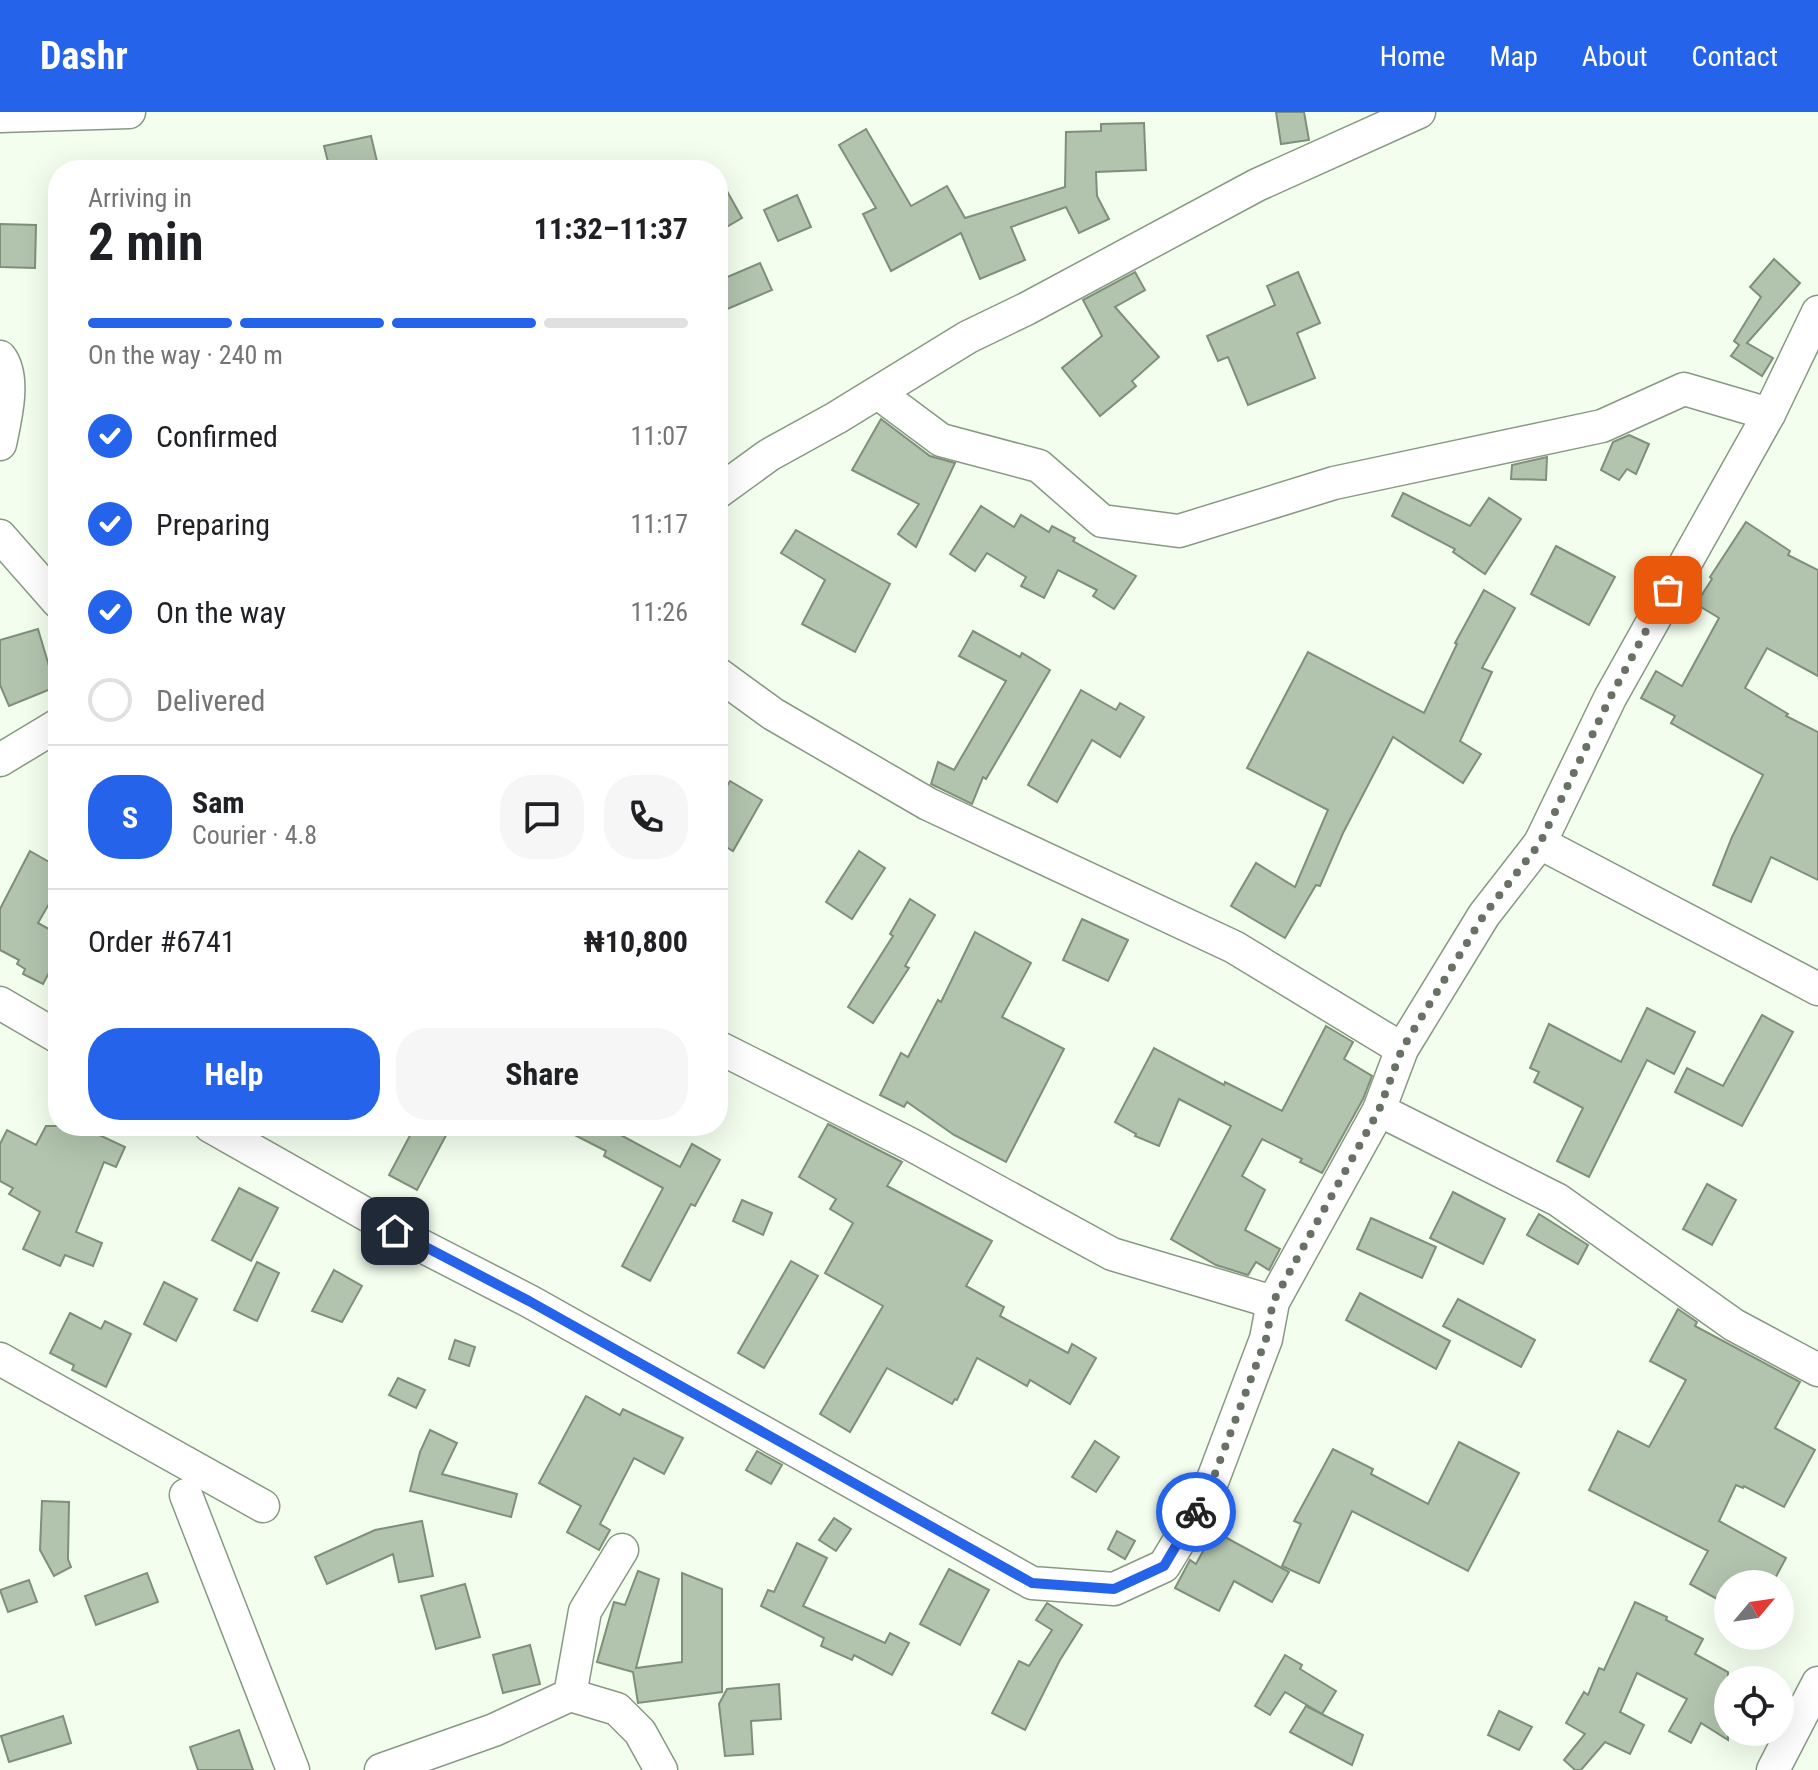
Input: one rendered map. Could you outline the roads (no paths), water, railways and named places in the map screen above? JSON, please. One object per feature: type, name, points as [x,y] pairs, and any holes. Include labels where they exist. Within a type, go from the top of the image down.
[{"type":"street","points":[[0,116],[129,112]]},
{"type":"street","points":[[728,485],[769,455],[968,337],[1257,185],[1419,112]]},
{"type":"street","points":[[228,1136],[1032,1583],[1114,1589],[1164,1566],[1207,1495],[1266,1339],[1273,1302],[1379,1110],[1402,1049],[1484,915],[1540,843],[1610,698],[1769,414],[1818,312]]},
{"type":"street","points":[[0,357],[5,364],[8,402],[0,444]]},
{"type":"street","points":[[878,393],[941,440],[1039,466],[1102,521],[1179,531],[1334,483],[1602,426],[1684,389],[1769,414]]},
{"type":"street","points":[[0,536],[48,591]]},
{"type":"street","points":[[728,681],[773,714],[928,804],[1234,947],[1402,1049]]},
{"type":"street","points":[[0,760],[48,731]]},
{"type":"street","points":[[1540,843],[1818,989]]},
{"type":"street","points":[[0,1003],[48,1031]]},
{"type":"street","points":[[728,1052],[910,1144],[1112,1254],[1273,1302]]},
{"type":"street","points":[[1379,1110],[1558,1200],[1734,1325],[1818,1370]]},
{"type":"street","points":[[0,1359],[263,1506]]},
{"type":"street","points":[[186,1495],[293,1770]]},
{"type":"street","points":[[570,1695],[585,1611],[622,1550]]},
{"type":"street","points":[[1773,1770],[1818,1683]]},
{"type":"street","points":[[381,1770],[494,1730],[570,1695],[617,1709],[640,1732],[661,1770]]}]
